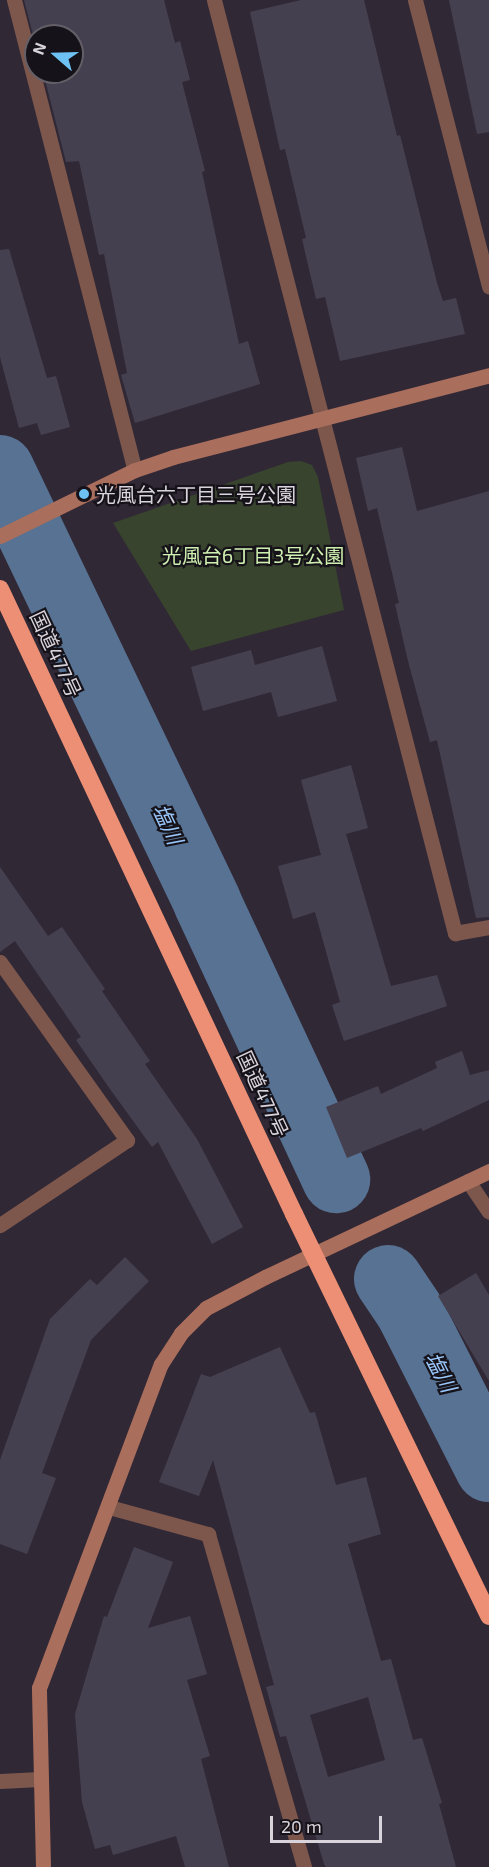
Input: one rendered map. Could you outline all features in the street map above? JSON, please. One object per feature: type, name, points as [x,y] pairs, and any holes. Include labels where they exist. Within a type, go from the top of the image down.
[{"type":"highway","name":"国道477号","points":[[0,589],[489,1616]]},
{"type":"street","points":[[14,0],[135,471]]},
{"type":"street","points":[[214,0],[455,933],[489,927]]},
{"type":"street","points":[[415,0],[489,287]]},
{"type":"street","points":[[0,536],[135,471],[173,457],[489,375]]},
{"type":"street","points":[[0,962],[127,1140],[0,1225]]},
{"type":"street","points":[[43,1867],[39,1688],[161,1364],[181,1333],[206,1308],[314,1252],[489,1171]]},
{"type":"street","points":[[468,1181],[489,1212]]},
{"type":"street","points":[[109,1507],[208,1534],[304,1867]]},
{"type":"street","points":[[0,1781],[40,1779]]},
{"type":"green space","name":"光風台6丁目3号公園","points":[[301,461],[312,465],[318,477],[344,610],[191,651],[113,523],[288,462]]},
{"type":"building","points":[[24,0],[164,0],[175,43],[180,41],[190,80],[182,82],[205,171],[202,172],[239,344],[248,341],[260,384],[135,423],[121,375],[127,373],[104,254],[99,255],[79,161],[66,162],[46,84],[84,84],[84,24],[30,24]]},
{"type":"building","points":[[301,0],[364,0],[397,136],[400,135],[437,283],[443,301],[456,298],[465,334],[340,361],[325,297],[316,299],[302,239],[306,238],[285,149],[280,150],[250,12]]},
{"type":"building","points":[[449,0],[489,0],[489,132],[477,134]]},
{"type":"building","points":[[9,249],[47,378],[56,376],[70,427],[41,435],[37,423],[19,428],[0,357],[0,250]]},
{"type":"building","points":[[402,447],[417,511],[489,491],[489,917],[476,918],[437,740],[430,742],[408,661],[395,604],[399,603],[377,508],[368,511],[356,458]]},
{"type":"building","points":[[322,646],[337,701],[278,717],[271,692],[203,711],[191,667],[251,650],[255,665]]},
{"type":"building","points":[[351,765],[368,828],[346,834],[391,986],[437,975],[447,1006],[344,1041],[332,1005],[340,1002],[315,912],[293,919],[278,866],[321,855],[301,780]]},
{"type":"building","points":[[0,867],[48,936],[62,927],[105,989],[102,991],[150,1061],[145,1064],[197,1139],[243,1227],[212,1244],[158,1142],[152,1147],[110,1089],[76,1040],[81,1037],[15,941],[0,952]]},
{"type":"building","points":[[462,1051],[470,1075],[489,1070],[489,1100],[423,1131],[421,1128],[347,1158],[326,1107],[378,1086],[381,1094],[437,1068],[435,1062]]},
{"type":"building","points":[[125,1257],[149,1281],[91,1340],[42,1473],[56,1478],[27,1554],[0,1544],[0,1460],[50,1319],[90,1279],[97,1285]]},
{"type":"building","points":[[476,1273],[489,1295],[489,1381],[438,1296]]},
{"type":"building","points":[[280,1347],[310,1413],[315,1412],[336,1485],[366,1477],[381,1534],[348,1544],[381,1661],[391,1659],[413,1740],[422,1738],[442,1803],[439,1804],[456,1867],[326,1867],[324,1864],[286,1736],[280,1737],[266,1687],[274,1685],[213,1460],[199,1496],[159,1482],[201,1374],[210,1377]],"holes":[[[368,1697],[385,1760],[328,1777],[310,1715]]]},
{"type":"building","points":[[134,1547],[173,1562],[148,1628],[190,1616],[207,1674],[187,1680],[210,1756],[201,1759],[229,1867],[185,1867],[176,1836],[113,1855],[110,1845],[95,1849],[82,1802],[75,1714],[104,1616],[107,1617]]},
{"type":"waterway","name":"塩川","points":[[0,469],[207,902],[336,1179]]},
{"type":"waterway","name":"塩川","points":[[388,1279],[410,1312],[489,1468]]},
{"type":"place","name":"光風台六丁目三号公園","points":[[84,494]]}]
